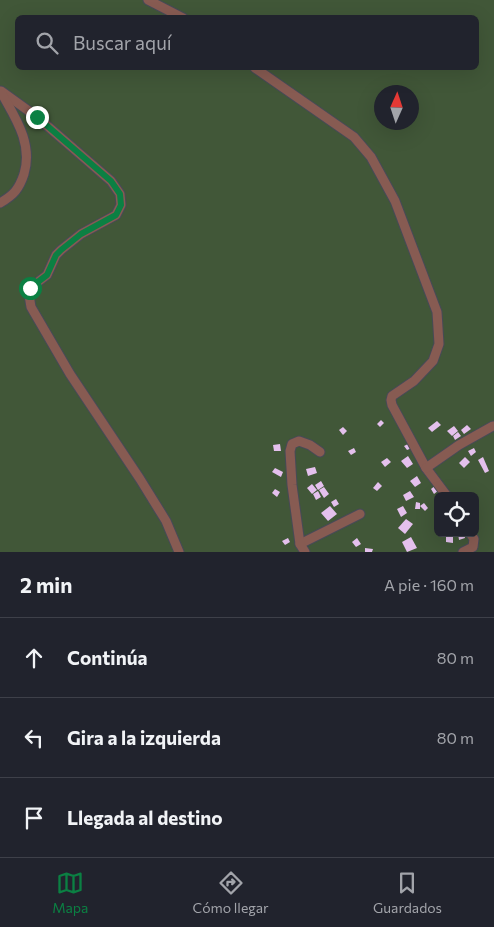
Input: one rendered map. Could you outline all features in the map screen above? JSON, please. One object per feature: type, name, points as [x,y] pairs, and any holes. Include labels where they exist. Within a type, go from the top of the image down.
[{"type":"street","points":[[148,0],[177,15]]},
{"type":"street","points":[[258,70],[354,136],[371,157],[395,201],[437,312],[440,344],[433,361],[414,381],[392,396],[391,400],[426,468],[444,492]]},
{"type":"street","points":[[0,90],[17,120],[26,146],[27,164],[20,185],[8,198],[0,203]]},
{"type":"street","points":[[0,90],[37,117],[111,181],[120,194],[121,205],[116,215],[81,234],[61,250],[56,255],[47,275],[30,288],[28,295],[31,308],[70,374],[166,521],[179,552]]},
{"type":"street","points":[[426,468],[459,445],[492,426]]},
{"type":"street","points":[[320,452],[310,445],[299,441],[292,444],[290,450],[292,485],[303,548],[360,514]]},
{"type":"street","points":[[463,552],[474,549]]},
{"type":"green space","points":[[0,0],[494,0],[494,552],[0,552]]},
{"type":"building","points":[[381,420],[384,423],[380,427],[377,424]]},
{"type":"building","points":[[437,421],[441,425],[432,432],[428,428]]},
{"type":"building","points":[[467,425],[471,429],[464,434],[461,430]]},
{"type":"building","points":[[454,426],[458,431],[452,436],[447,431]]},
{"type":"building","points":[[343,427],[347,431],[343,435],[339,430]]},
{"type":"building","points":[[458,432],[461,436],[455,440],[453,436]]},
{"type":"building","points":[[410,443],[412,448],[407,450],[404,446]]},
{"type":"building","points":[[280,444],[281,451],[274,451],[273,445]]},
{"type":"building","points":[[354,448],[356,452],[351,455],[348,451]]},
{"type":"building","points":[[474,448],[476,452],[471,456],[468,451]]},
{"type":"building","points":[[408,456],[413,464],[407,468],[401,461]]},
{"type":"building","points":[[465,457],[470,462],[464,468],[459,463]]},
{"type":"building","points":[[483,457],[489,471],[485,473],[478,460]]},
{"type":"building","points":[[387,458],[391,462],[385,467],[381,462]]},
{"type":"building","points":[[315,467],[317,473],[308,476],[306,469]]},
{"type":"building","points":[[275,468],[283,472],[281,477],[272,472]]},
{"type":"building","points":[[417,476],[421,483],[415,487],[410,481]]},
{"type":"building","points":[[321,481],[324,486],[318,490],[315,485]]},
{"type":"building","points":[[378,482],[382,486],[377,491],[373,488]]},
{"type":"building","points":[[312,484],[317,490],[312,494],[307,488]]},
{"type":"building","points":[[436,485],[439,490],[434,492],[434,494],[431,489]]},
{"type":"building","points":[[324,487],[329,494],[324,498],[319,490]]},
{"type":"building","points":[[275,489],[280,492],[277,497],[272,493]]},
{"type":"building","points":[[318,491],[321,497],[316,500],[313,494]]},
{"type":"building","points":[[410,491],[414,497],[406,501],[403,495]]},
{"type":"building","points":[[336,499],[339,504],[334,507],[331,502]]},
{"type":"building","points":[[416,502],[420,503],[420,509],[415,509]]},
{"type":"building","points":[[424,503],[428,508],[425,511],[420,506]]},
{"type":"building","points":[[330,506],[337,514],[328,521],[321,513]]},
{"type":"building","points":[[403,506],[407,513],[401,517],[397,509]]},
{"type":"building","points":[[406,519],[413,524],[405,534],[398,528]]},
{"type":"building","points":[[411,537],[417,548],[407,552],[402,542]]},
{"type":"building","points":[[446,537],[453,537],[453,543],[446,542]]},
{"type":"building","points":[[288,538],[290,542],[285,545],[282,541]]},
{"type":"building","points":[[357,538],[361,544],[356,547],[352,542]]},
{"type":"building","points":[[365,548],[373,549],[372,552],[365,552]]},
{"type":"route","points":[[30,288],[47,275],[56,255],[61,250],[81,234],[116,215],[121,205],[120,194],[111,181],[37,117]]}]
